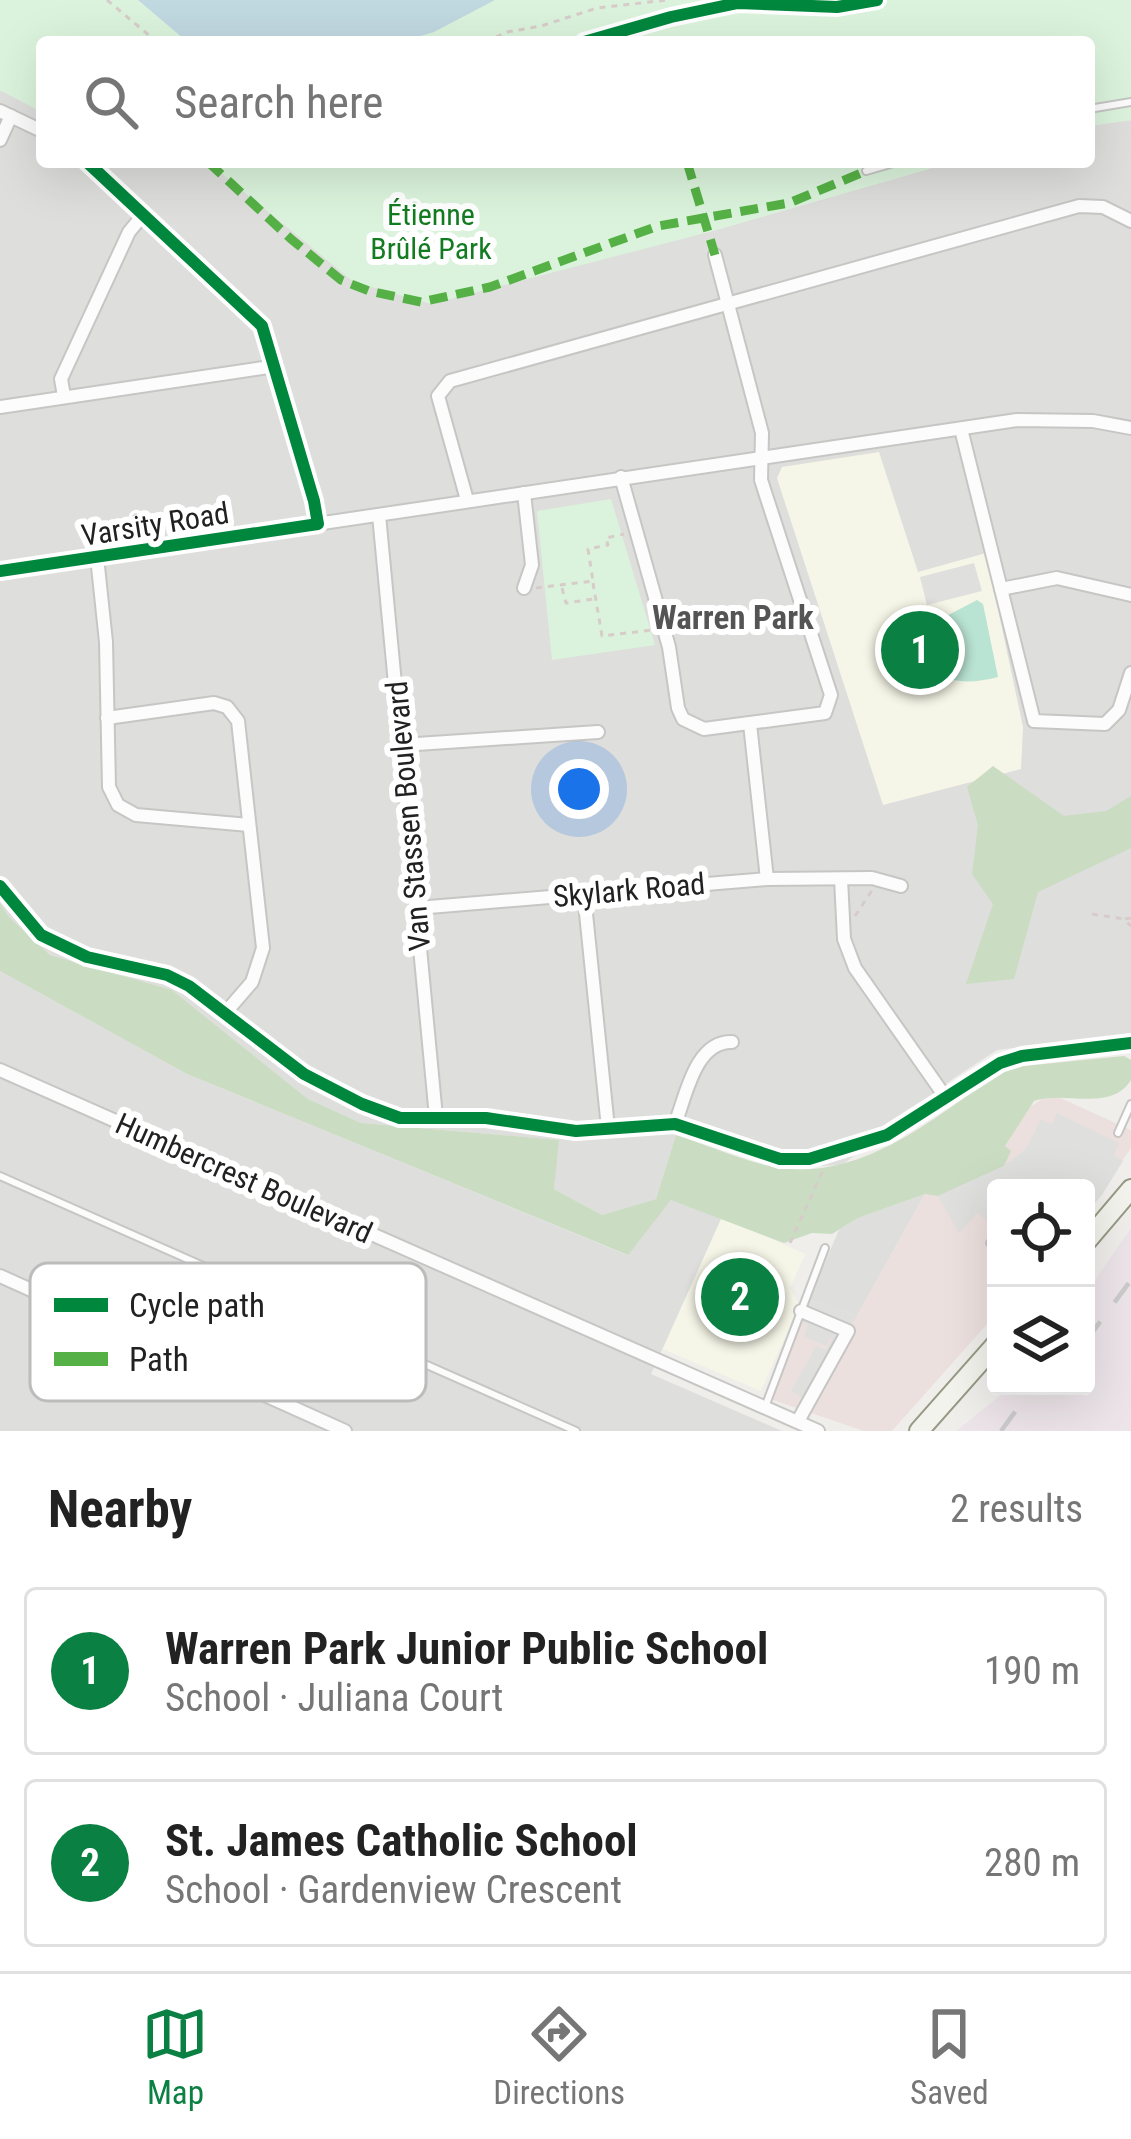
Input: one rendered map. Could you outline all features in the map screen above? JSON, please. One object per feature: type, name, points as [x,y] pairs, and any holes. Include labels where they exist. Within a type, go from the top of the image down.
[{"type":"main road","points":[[1095,1231],[1131,1189]]},
{"type":"main road","points":[[919,1431],[987,1354]]},
{"type":"street","points":[[0,140],[5,114],[36,128]]},
{"type":"street","points":[[93,168],[253,315],[267,337],[318,524]]},
{"type":"street","points":[[467,500],[440,402],[443,386],[671,317],[1079,206],[1129,215]]},
{"type":"street","points":[[64,396],[61,379],[129,232],[143,215]]},
{"type":"street","points":[[621,477],[669,647],[681,716],[700,729],[819,716],[829,709],[832,699],[760,480],[762,433],[715,255]]},
{"type":"street","points":[[0,407],[276,366]]},
{"type":"street","name":"Varsity Road","points":[[0,572],[1039,418],[1131,428]]},
{"type":"street","points":[[961,429],[1034,722],[1105,724],[1119,710],[1131,673]]},
{"type":"street","points":[[524,493],[532,565],[524,588]]},
{"type":"street","name":"Van Stassen Boulevard","points":[[379,515],[436,1118]]},
{"type":"street","points":[[97,557],[106,642],[109,788],[121,808],[136,815],[250,825]]},
{"type":"street","points":[[1000,590],[1057,578],[1131,595]]},
{"type":"street","points":[[106,718],[210,704],[227,707],[239,724],[262,959],[253,982],[226,1012]]},
{"type":"street","points":[[750,724],[767,879]]},
{"type":"street","points":[[402,746],[598,732]]},
{"type":"street","name":"Skylark Road","points":[[417,908],[767,879],[888,879],[902,886]]},
{"type":"street","points":[[841,879],[844,939],[850,958],[946,1097]]},
{"type":"street","points":[[0,886],[41,935],[87,958],[167,975],[226,1012],[304,1074],[400,1118],[486,1118],[576,1131],[674,1124],[780,1159],[808,1159],[887,1135],[1000,1064],[1022,1056],[1131,1043]]},
{"type":"street","points":[[584,894],[608,1128]]},
{"type":"street","points":[[674,1124],[703,1055],[713,1044],[732,1042]]},
{"type":"street","name":"Humbercrest Boulevard","points":[[0,1070],[818,1431]]},
{"type":"street","points":[[0,1276],[30,1289]]},
{"type":"street","points":[[794,1424],[848,1331],[802,1311]]},
{"type":"street","points":[[278,1401],[345,1431]]},
{"type":"lane","points":[[1095,108],[1131,102]]},
{"type":"lane","points":[[866,171],[877,168]]},
{"type":"lane","points":[[1118,1133],[1131,1104]]},
{"type":"lane","points":[[0,1176],[197,1263]]},
{"type":"lane","points":[[765,1407],[825,1248]]},
{"type":"lane","points":[[426,1365],[576,1431]]},
{"type":"path","points":[[91,0],[113,25]]},
{"type":"path","points":[[107,0],[150,36]]},
{"type":"path","points":[[498,36],[597,8],[667,0]]},
{"type":"path","points":[[626,534],[606,538],[608,544],[588,549],[602,636],[653,630]]},
{"type":"path","points":[[524,588],[593,581]]},
{"type":"path","points":[[562,586],[566,602],[596,599]]},
{"type":"path","points":[[852,917],[874,887]]},
{"type":"path","points":[[1092,914],[1128,918],[1131,926]]},
{"type":"path","points":[[790,1244],[822,1170]]},
{"type":"shaded area","points":[[0,90],[36,109],[36,168],[215,168],[354,282],[709,232],[932,168],[1095,168],[1095,125],[1131,120],[1131,1034],[997,1050],[842,1165],[777,1168],[676,1135],[656,1199],[602,1215],[554,1189],[558,1140],[361,1123],[308,1099],[172,990],[50,955],[0,903]]},
{"type":"shaded area","points":[[879,452],[918,572],[986,553],[1023,727],[1021,769],[883,805],[777,478],[782,467]]},
{"type":"shaded area","points":[[974,563],[982,591],[927,605],[920,577]]},
{"type":"shaded area","points":[[0,971],[187,1074],[627,1255],[671,1200],[722,1217],[651,1374],[782,1431],[0,1431]]},
{"type":"shaded area","points":[[1056,1096],[1131,1130],[1131,1148],[1095,1200],[1095,1179],[987,1179],[987,1324],[892,1431],[864,1431],[770,1399],[809,1299],[857,1316],[925,1194],[1004,1147],[1028,1108]]},
{"type":"shaded area","points":[[1057,1113],[1119,1143],[1114,1156],[1123,1161],[1102,1195],[1095,1203],[1095,1179],[987,1179],[987,1221],[978,1213],[959,1233],[938,1196],[1004,1166],[1025,1150],[1041,1119],[1052,1124]]},
{"type":"shaded area","points":[[925,1194],[857,1316],[809,1299],[839,1230],[858,1218]]},
{"type":"shaded area","points":[[722,1217],[805,1254],[790,1288],[799,1305],[761,1391],[663,1349]]},
{"type":"shaded area","points":[[1131,1228],[1131,1431],[956,1431],[1001,1395],[1095,1395],[1095,1280]]},
{"type":"shaded area","points":[[809,1299],[857,1316],[804,1399],[791,1391],[816,1346],[826,1350],[832,1339],[826,1346],[804,1337],[808,1325],[800,1321]]},
{"type":"green space","points":[[0,0],[138,0],[180,36],[36,36],[36,109],[0,90]]},
{"type":"green space","points":[[495,0],[1131,0],[1131,120],[1095,125],[1095,36],[420,36]]},
{"type":"green space","name":"Étienne Brûlé Park","points":[[215,168],[932,168],[431,304],[354,282]]},
{"type":"green space","points":[[611,499],[655,645],[552,660],[537,511]]},
{"type":"green space","points":[[977,600],[983,604],[998,677],[955,680],[936,670],[916,632]]},
{"type":"green space","points":[[993,766],[1064,816],[1106,811],[1131,796],[1131,848],[1038,892],[1014,979],[966,984],[993,904],[972,874],[978,825],[967,787]]},
{"type":"green space","points":[[0,903],[50,955],[172,990],[308,1099],[361,1123],[559,1140],[554,1189],[602,1215],[656,1199],[676,1135],[763,1164],[807,1169],[838,1165],[896,1142],[1013,1067],[1124,1056],[1131,1060],[1131,1080],[1111,1096],[1034,1101],[1005,1146],[1011,1151],[1004,1166],[938,1196],[925,1194],[858,1218],[832,1234],[812,1233],[784,1243],[671,1200],[628,1255],[187,1074],[0,971]]},
{"type":"water","points":[[138,0],[495,0],[420,36],[180,36]]},
{"type":"railway","points":[[1095,1329],[1131,1280]]},
{"type":"railway","points":[[1001,1431],[1027,1395]]},
{"type":"marked path","points":[[214,168],[341,280],[421,302],[490,287],[658,226],[789,203],[866,171]]},
{"type":"marked path","points":[[689,168],[715,255]]},
{"type":"cycle path","points":[[605,36],[738,3],[837,7],[877,0]]},
{"type":"cycle path","points":[[0,571],[318,524],[262,326],[93,168]]},
{"type":"cycle path","points":[[0,886],[41,935],[87,957],[167,975],[189,986],[304,1074],[400,1118],[486,1118],[576,1131],[675,1124],[780,1159],[809,1159],[887,1135],[1000,1063],[1131,1043]]},
{"type":"place","name":"Warren Park Junior Public School","points":[[920,650]]},
{"type":"place","name":"St. James Catholic School","points":[[740,1297]]},
{"type":"district","name":"Warren Park","points":[[733,617]]}]
